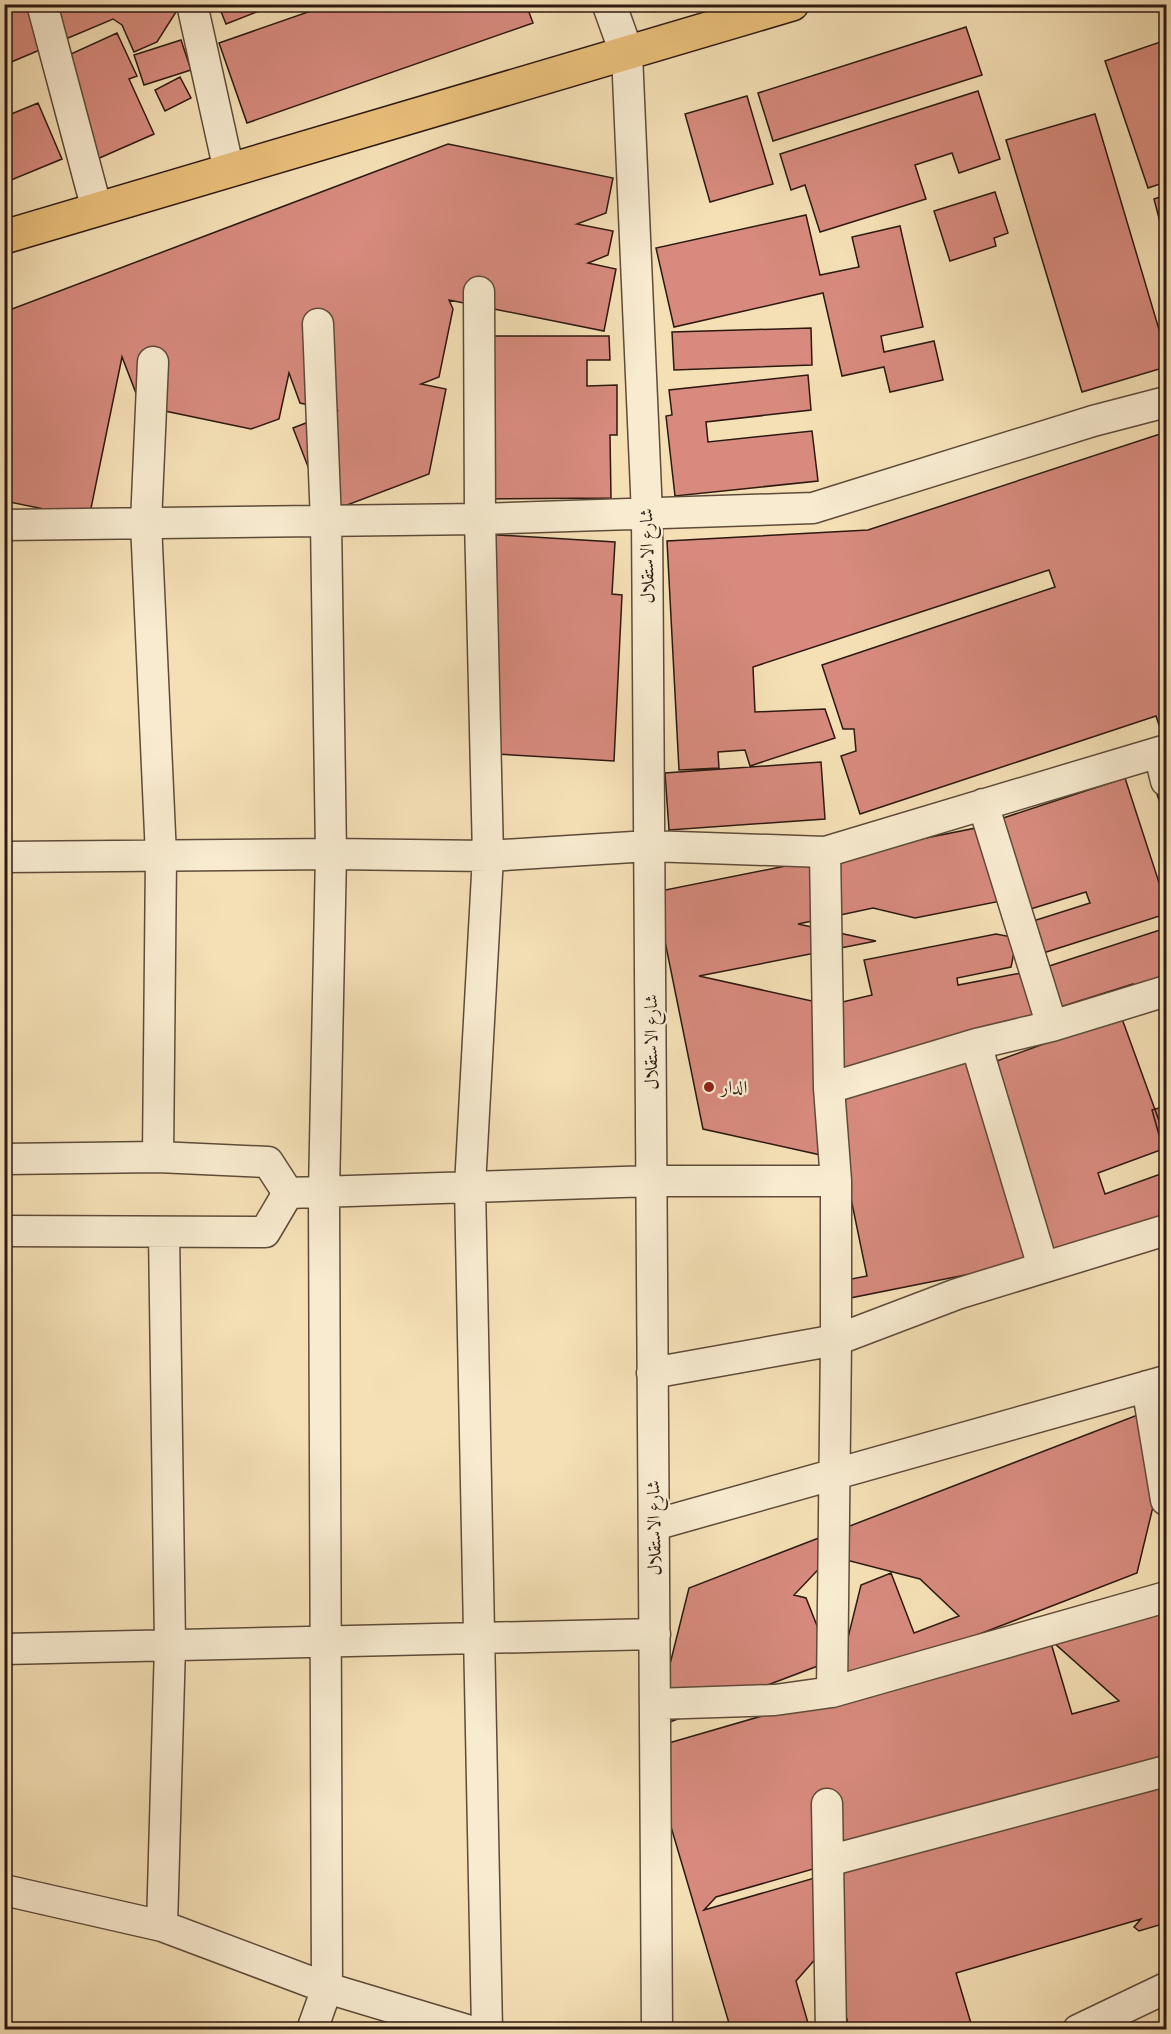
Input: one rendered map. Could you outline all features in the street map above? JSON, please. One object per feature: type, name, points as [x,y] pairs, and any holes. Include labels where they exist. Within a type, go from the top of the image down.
[{"type":"main road","points":[[4,237],[792,4]]},
{"type":"street","points":[[42,4],[97,210]]},
{"type":"street","points":[[192,4],[229,171]]},
{"type":"street","points":[[609,4],[627,54]]},
{"type":"street","name":"شارع الاستقلال","points":[[627,54],[648,514],[657,2030]]},
{"type":"street","points":[[479,292],[480,519],[488,856],[470,1186],[487,2030]]},
{"type":"street","points":[[312,2030],[327,1988],[324,1191],[330,854],[326,522],[318,324]]},
{"type":"street","points":[[153,362],[146,524],[161,856],[158,1157]]},
{"type":"street","points":[[4,525],[480,519],[813,508],[1093,421],[1167,402]]},
{"type":"street","points":[[4,857],[330,854],[488,856],[649,846],[825,852],[1163,751],[1167,781]]},
{"type":"street","points":[[983,804],[1052,1026]]},
{"type":"street","points":[[825,852],[829,1088],[836,1181],[837,1340],[832,1692]]},
{"type":"street","points":[[829,1088],[976,1044],[1052,1026],[1167,991]]},
{"type":"street","points":[[976,1044],[1043,1267]]},
{"type":"street","points":[[4,1160],[158,1157],[268,1162],[288,1193]]},
{"type":"street","points":[[288,1193],[652,1181],[836,1181]]},
{"type":"street","points":[[4,1231],[265,1232],[288,1193]]},
{"type":"street","points":[[652,1373],[837,1340],[957,1294],[1167,1230]]},
{"type":"street","points":[[162,1926],[170,1646],[164,1232]]},
{"type":"street","points":[[654,1525],[1157,1383],[1167,1500]]},
{"type":"street","points":[[655,1704],[775,1700],[832,1692],[1167,1597]]},
{"type":"street","points":[[4,1649],[655,1634]]},
{"type":"street","points":[[828,1861],[1167,1771]]},
{"type":"street","points":[[827,1804],[831,2030]]},
{"type":"street","points":[[4,1890],[162,1926],[327,1988],[467,2030]]},
{"type":"street","points":[[1078,2030],[1167,1988]]},
{"type":"building","points":[[4,4],[181,4],[157,42],[134,52],[122,25],[113,19],[4,65]]},
{"type":"building","points":[[218,4],[277,4],[226,24]]},
{"type":"building","points":[[331,4],[526,4],[533,23],[247,123],[219,43]]},
{"type":"building","points":[[966,27],[982,75],[773,141],[758,93]]},
{"type":"building","points":[[117,33],[137,76],[129,79],[154,134],[95,160],[51,63]]},
{"type":"building","points":[[181,40],[191,70],[144,85],[134,55]]},
{"type":"building","points":[[1166,40],[1166,182],[1148,188],[1105,61]]},
{"type":"building","points":[[180,77],[191,98],[165,111],[155,90]]},
{"type":"building","points":[[978,91],[1000,159],[959,173],[952,153],[915,165],[926,199],[820,232],[805,185],[791,190],[780,154]]},
{"type":"building","points":[[747,96],[773,184],[710,202],[685,114]]},
{"type":"building","points":[[38,103],[62,159],[4,183],[4,117]]},
{"type":"building","points":[[1095,114],[1166,353],[1166,367],[1082,392],[1006,140]]},
{"type":"building","points":[[448,144],[613,178],[606,213],[577,224],[613,231],[608,255],[588,263],[616,269],[604,331],[449,300],[453,309],[439,377],[421,384],[446,389],[429,474],[326,513],[293,428],[337,411],[300,403],[289,373],[279,419],[251,429],[141,406],[122,357],[89,518],[4,501],[4,312]]},
{"type":"building","points":[[995,192],[1008,233],[994,238],[996,246],[950,261],[934,211]]},
{"type":"building","points":[[1166,195],[1166,245],[1154,199]]},
{"type":"building","points":[[806,215],[820,275],[859,267],[852,237],[900,226],[923,327],[881,336],[884,352],[934,341],[943,380],[890,392],[884,367],[842,376],[823,293],[674,327],[656,248]]},
{"type":"building","points":[[811,328],[812,365],[674,370],[672,332]]},
{"type":"building","points":[[473,336],[609,336],[610,360],[587,360],[587,386],[617,385],[617,435],[610,435],[611,498],[474,499]]},
{"type":"building","points":[[808,375],[811,410],[706,422],[708,442],[812,431],[818,481],[675,496],[666,416],[672,415],[669,390]]},
{"type":"building","points":[[1166,432],[1166,723],[1159,725],[1156,716],[860,814],[841,756],[856,751],[854,729],[843,729],[822,665],[1055,587],[1049,570],[753,667],[755,712],[825,709],[835,738],[750,766],[745,750],[718,752],[719,768],[679,770],[667,541],[868,530]]},
{"type":"building","points":[[483,534],[615,542],[612,594],[622,595],[614,761],[496,754]]},
{"type":"building","points":[[821,762],[825,819],[669,830],[665,773]]},
{"type":"building","points":[[1166,775],[1166,820],[1152,780]]},
{"type":"building","points":[[1125,778],[1166,904],[1166,914],[1040,954],[1030,922],[1090,903],[1086,892],[1024,911],[994,821]]},
{"type":"building","points":[[986,826],[1001,901],[915,918],[873,908],[798,924],[876,941],[699,976],[830,1005],[872,995],[864,960],[996,934],[1017,938],[1011,967],[957,978],[958,985],[1037,970],[1052,1040],[980,1055],[1030,1262],[840,1300],[836,1282],[867,1276],[843,1160],[703,1129],[655,892]]},
{"type":"building","points":[[1166,928],[1166,982],[1136,992],[1133,984],[1057,1008],[1043,968]]},
{"type":"building","points":[[1121,1016],[1166,1140],[1166,1148],[1098,1173],[1105,1194],[1166,1172],[1166,1237],[1060,1276],[983,1066]]},
{"type":"building","points":[[1166,1106],[1166,1156],[1165,1156],[1152,1110]]},
{"type":"building","points":[[1166,1404],[1166,1507],[1158,1486],[1137,1573],[835,1690],[861,1585],[891,1573],[914,1633],[959,1616],[920,1579],[831,1556],[794,1595],[806,1598],[831,1661],[654,1728],[689,1588]]},
{"type":"building","points":[[1166,1609],[1166,1767],[716,1897],[704,1910],[1166,1776],[1166,1923],[1139,1931],[1134,1927],[1141,1919],[956,1973],[973,2030],[850,2030],[826,1947],[796,1981],[810,2030],[731,2030],[648,1749],[1048,1633],[1072,1714],[1119,1701],[1053,1642]]},
{"type":"place","name":"الدار","points":[[709,1087]]}]
